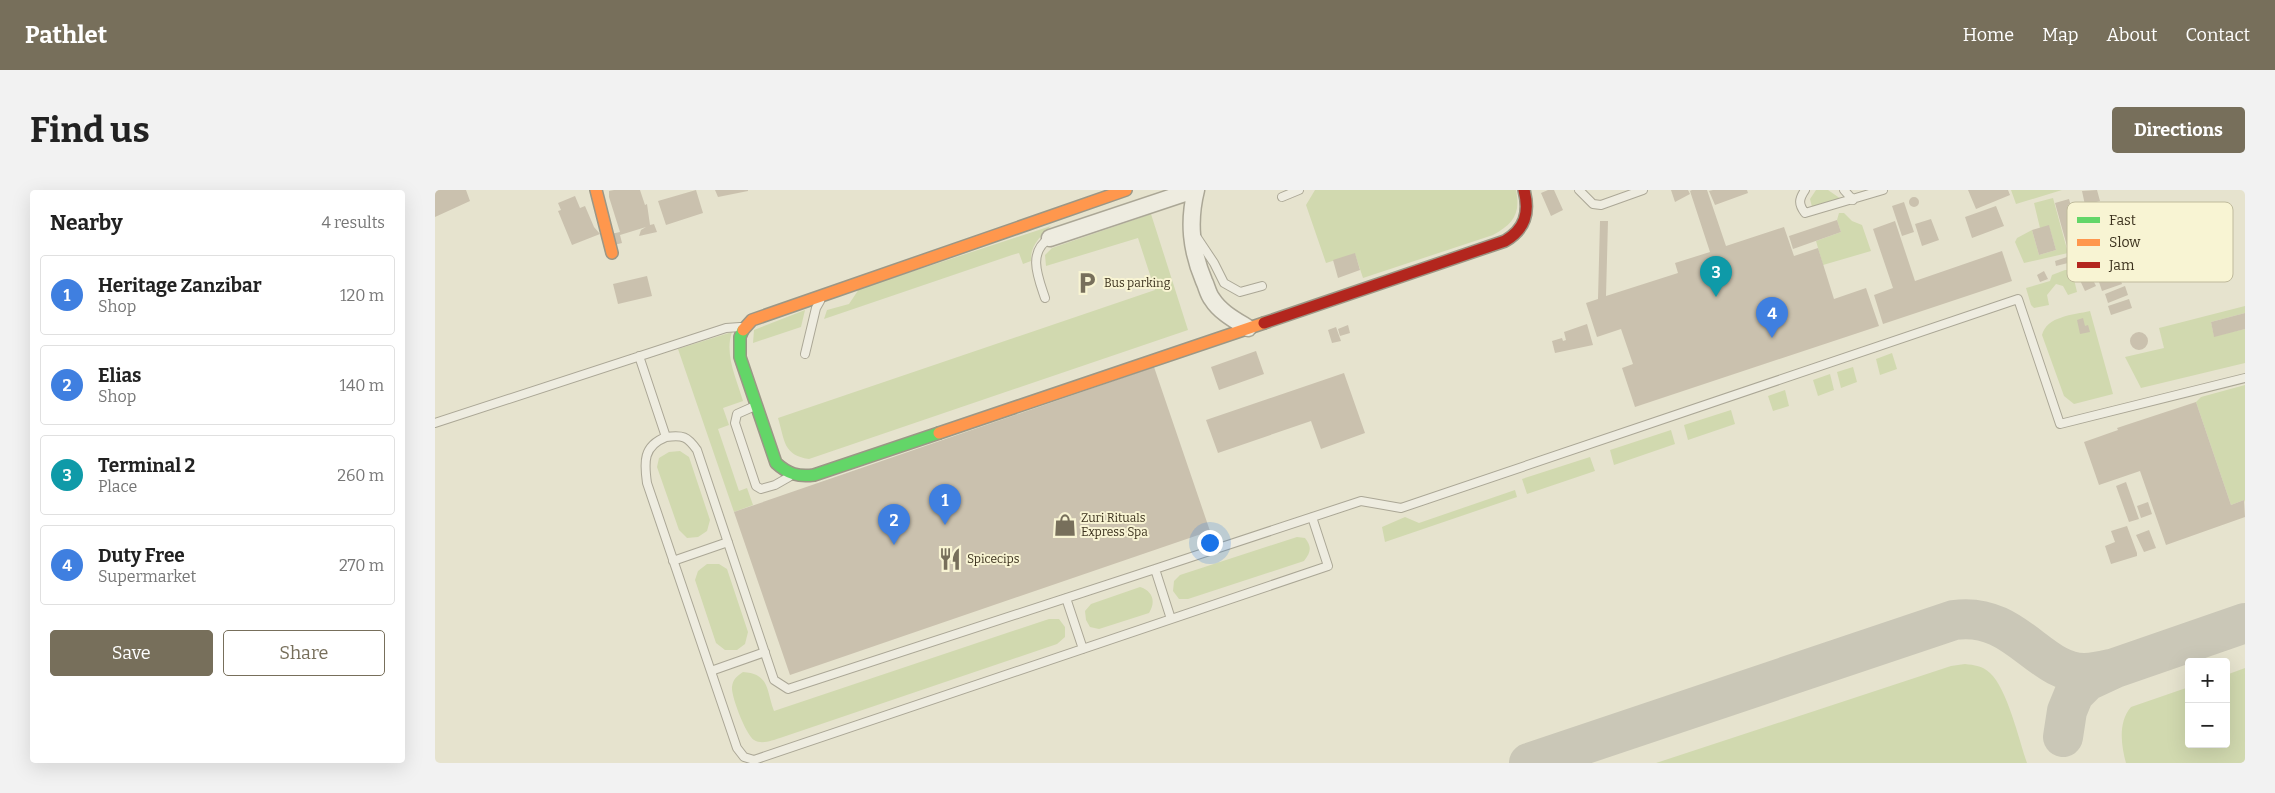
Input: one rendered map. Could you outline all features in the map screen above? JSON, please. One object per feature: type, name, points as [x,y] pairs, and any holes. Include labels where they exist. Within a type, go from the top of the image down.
[{"type":"street","points":[[595,190],[612,253]]},
{"type":"street","points":[[1126,190],[761,315],[752,320],[745,327],[738,347],[755,406],[776,463],[783,470],[793,475],[814,475],[1505,241],[1514,236],[1527,220],[1528,209],[1524,190]]},
{"type":"street","points":[[1051,238],[1195,190],[1191,210],[1192,244],[1200,272],[1212,299],[1227,315],[1248,328]]},
{"type":"lane","points":[[1282,198],[1299,190]]},
{"type":"lane","points":[[1579,190],[1593,204],[1601,205],[1643,190]]},
{"type":"lane","points":[[1805,190],[1800,199],[1800,207],[1805,213],[1883,190]]},
{"type":"lane","points":[[1843,190],[1853,200]]},
{"type":"lane","points":[[1191,227],[1214,263],[1224,283],[1240,292],[1262,286]]},
{"type":"lane","points":[[1045,298],[1037,271],[1037,254],[1041,243],[1051,238]]},
{"type":"lane","points":[[805,354],[816,308],[823,297],[834,290]]},
{"type":"lane","points":[[1312,517],[1328,566],[753,760],[744,757],[737,748],[647,483],[645,467],[648,450],[656,441],[666,437],[678,436],[689,439],[697,450],[774,680],[788,689],[797,688],[1066,598],[1155,569],[1312,517],[1361,501],[1401,508],[2018,299],[2060,424],[2245,378]]},
{"type":"lane","points":[[435,423],[726,328],[745,327]]},
{"type":"lane","points":[[639,356],[666,437]]},
{"type":"lane","points":[[755,406],[737,414],[735,422],[756,486],[761,488],[775,485],[793,475]]},
{"type":"lane","points":[[673,560],[728,542]]},
{"type":"lane","points":[[1155,569],[1171,619]]},
{"type":"lane","points":[[1066,598],[1083,649]]},
{"type":"lane","points":[[711,671],[765,652]]},
{"type":"green space","points":[[1315,190],[1516,190],[1517,206],[1514,217],[1506,227],[1493,235],[1363,278],[1355,254],[1326,263],[1306,205]]},
{"type":"green space","points":[[1816,190],[1828,190],[1841,199],[1812,207],[1810,199]]},
{"type":"green space","points":[[2011,190],[2062,190],[2016,204]]},
{"type":"green space","points":[[2053,198],[2067,253],[2024,263],[2015,242],[2017,238],[2032,230],[2039,255],[2056,250],[2049,226],[2040,228],[2034,203]]},
{"type":"green space","points":[[1839,213],[1844,213],[1852,221],[1862,225],[1871,251],[1823,265],[1816,241],[1841,232],[1837,220]]},
{"type":"green space","points":[[1151,214],[1188,330],[809,459],[794,454],[786,446],[778,418],[1155,290],[1138,238],[1046,266],[1045,255],[1052,248]]},
{"type":"green space","points":[[1051,226],[1034,246],[1031,261],[1023,264],[1019,253],[824,319],[827,310],[849,304],[859,289]]},
{"type":"green space","points":[[2067,270],[2067,282],[2075,282],[2077,292],[2068,295],[2063,286],[2056,284],[2047,295],[2049,305],[2034,308],[2031,305],[2026,288],[2050,281],[2052,275]]},
{"type":"green space","points":[[2245,306],[2245,313],[2211,322],[2214,336],[2245,329],[2245,363],[2141,388],[2125,357],[2164,348],[2159,328]]},
{"type":"green space","points":[[805,310],[801,327],[753,343],[754,330]]},
{"type":"green space","points":[[2090,311],[2113,394],[2074,404],[2064,396],[2042,335],[2049,324],[2061,317]]},
{"type":"green space","points":[[732,332],[729,349],[730,358],[743,401],[723,408],[729,425],[718,429],[739,491],[747,488],[753,505],[734,512],[678,349]]},
{"type":"green space","points":[[1892,353],[1897,369],[1880,375],[1876,359]]},
{"type":"green space","points":[[1853,367],[1857,382],[1841,388],[1837,372]]},
{"type":"green space","points":[[1830,374],[1834,390],[1818,396],[1813,380]]},
{"type":"green space","points":[[2245,385],[2245,502],[2244,500],[2231,505],[2196,402],[2201,397]]},
{"type":"green space","points":[[1785,390],[1789,406],[1773,411],[1768,396]]},
{"type":"green space","points":[[1731,410],[1735,424],[1688,440],[1684,425]]},
{"type":"green space","points":[[1671,430],[1675,444],[1614,465],[1610,450]]},
{"type":"green space","points":[[680,451],[689,457],[710,520],[707,531],[698,537],[687,538],[679,530],[657,467],[659,458],[669,452]]},
{"type":"green space","points":[[1590,457],[1595,471],[1527,494],[1522,479]]},
{"type":"green space","points":[[1515,490],[1517,497],[1385,542],[1382,527],[1405,517],[1419,523]]},
{"type":"green space","points":[[1297,537],[1305,538],[1310,547],[1304,561],[1188,599],[1179,599],[1173,591],[1174,581],[1180,575]]},
{"type":"green space","points":[[707,564],[719,564],[727,569],[748,632],[745,644],[737,650],[725,650],[716,643],[695,580],[698,571]]},
{"type":"green space","points":[[1140,587],[1148,591],[1152,597],[1153,601],[1149,613],[1099,629],[1090,627],[1086,620],[1085,611],[1091,604]]},
{"type":"green space","points":[[1049,619],[1059,619],[1065,627],[1065,637],[1057,644],[771,741],[757,741],[751,737],[743,723],[732,692],[733,682],[737,676],[743,672],[752,673],[766,684],[774,711]]},
{"type":"green space","points":[[1975,665],[1984,669],[1996,680],[2007,702],[2027,763],[1656,763],[1951,666]]},
{"type":"green space","points":[[2245,668],[2245,763],[2126,763],[2122,741],[2122,727],[2131,707],[2185,688],[2185,748],[2230,748],[2230,674]]},
{"type":"building","points":[[435,190],[466,190],[470,201],[435,217]]},
{"type":"building","points":[[640,190],[645,205],[647,204],[650,225],[654,224],[657,232],[639,236],[641,230],[646,227],[620,235],[622,243],[614,245],[611,234],[620,232],[609,197],[609,191]]},
{"type":"building","points":[[696,190],[703,213],[666,225],[658,201]]},
{"type":"building","points":[[715,190],[748,190],[748,191],[718,197]]},
{"type":"building","points":[[1554,190],[1563,210],[1551,216],[1541,193]]},
{"type":"building","points":[[1671,190],[1688,190],[1690,194],[1675,202]]},
{"type":"building","points":[[1707,190],[1726,246],[1784,227],[1794,256],[1818,248],[1834,299],[1866,288],[1879,326],[1635,407],[1622,368],[1633,364],[1621,329],[1597,337],[1586,303],[1598,299],[1600,221],[1608,221],[1606,296],[1678,273],[1675,263],[1710,252],[1690,191]]},
{"type":"building","points":[[1747,190],[1748,193],[1715,205],[1709,191]]},
{"type":"building","points":[[1968,190],[2008,190],[2010,195],[1976,209]]},
{"type":"building","points":[[2097,190],[2100,201],[2084,202],[2082,191]]},
{"type":"building","points":[[575,196],[580,208],[585,206],[594,227],[600,234],[572,245],[558,211],[561,210],[558,203]]},
{"type":"building","points":[[1914,197],[1919,202],[1914,207],[1909,202]]},
{"type":"building","points":[[2069,199],[2070,202],[2067,202],[2067,246],[2055,203]]},
{"type":"building","points":[[1904,202],[1914,232],[1902,236],[1892,206]]},
{"type":"building","points":[[1996,206],[2004,226],[1972,238],[1965,217]]},
{"type":"building","points":[[1931,219],[1939,240],[1922,246],[1915,224]]},
{"type":"building","points":[[1837,220],[1841,232],[1793,249],[1789,236]]},
{"type":"building","points":[[1895,221],[1915,281],[2002,251],[2012,281],[1883,324],[1874,295],[1893,288],[1873,229]]},
{"type":"building","points":[[2049,225],[2056,250],[2039,255],[2032,230]]},
{"type":"building","points":[[1355,253],[1360,270],[1338,278],[1333,260]]},
{"type":"building","points":[[2067,257],[2067,263],[2056,266],[2055,261]]},
{"type":"building","points":[[2044,271],[2048,279],[2040,282],[2037,275]]},
{"type":"building","points":[[647,276],[652,296],[618,304],[613,284]]},
{"type":"building","points":[[2081,282],[2094,282],[2096,286],[2085,291]]},
{"type":"building","points":[[2099,282],[2121,282],[2122,284],[2102,291]]},
{"type":"building","points":[[2125,286],[2128,295],[2108,303],[2105,294]]},
{"type":"building","points":[[2129,299],[2132,308],[2111,315],[2108,306]]},
{"type":"building","points":[[2245,313],[2245,329],[2214,337],[2211,322]]},
{"type":"building","points":[[2083,318],[2085,326],[2088,325],[2090,332],[2080,334],[2077,320]]},
{"type":"building","points":[[1587,324],[1593,345],[1555,353],[1552,341],[1562,338],[1563,341],[1566,340],[1564,332]]},
{"type":"building","points":[[1348,325],[1350,333],[1340,336],[1338,329]]},
{"type":"building","points":[[1336,327],[1341,341],[1332,343],[1328,330]]},
{"type":"building","points":[[2139,332],[2145,335],[2148,341],[2145,347],[2139,350],[2133,347],[2130,341],[2133,335]]},
{"type":"building","points":[[1256,351],[1264,374],[1219,390],[1211,367]]},
{"type":"building","points":[[1154,367],[1210,531],[790,675],[734,512]]},
{"type":"building","points":[[1344,373],[1365,433],[1321,449],[1311,421],[1218,453],[1206,420]]},
{"type":"building","points":[[2196,402],[2231,505],[2244,500],[2245,517],[2166,545],[2140,471],[2099,485],[2084,442],[2118,430],[2117,428]]},
{"type":"building","points":[[2126,482],[2139,519],[2129,522],[2116,486]]},
{"type":"building","points":[[2148,502],[2152,514],[2141,518],[2137,506]]},
{"type":"building","points":[[2127,526],[2137,556],[2111,564],[2105,546],[2115,542],[2111,531]]},
{"type":"building","points":[[2149,530],[2156,548],[2144,552],[2136,535]]},
{"type":"taxiway","points":[[1529,763],[1954,620],[1976,620],[1994,625],[2011,633],[2054,664],[2069,671],[2089,673],[2115,668]]},
{"type":"taxiway","points":[[2063,737],[2067,711],[2074,694],[2087,681],[2115,668],[2245,623]]},
{"type":"traffic: fast","points":[[743,330],[740,337],[740,357],[776,463],[785,470],[803,476],[814,475],[939,433]]},
{"type":"traffic: slow","points":[[596,190],[612,253]]},
{"type":"traffic: slow","points":[[743,330],[752,320],[1126,190]]},
{"type":"traffic: slow","points":[[939,433],[1264,323]]},
{"type":"traffic: jam","points":[[1264,323],[1505,241],[1517,231],[1524,220],[1526,213],[1524,190]]},
{"type":"place","name":"Bus parking","points":[[1087,283]]},
{"type":"place","name":"Terminal 2","points":[[1716,297]]},
{"type":"place","name":"Duty Free","points":[[1772,338]]},
{"type":"place","name":"Heritage Zanzibar","points":[[945,525]]},
{"type":"place","name":"Zuri Rituals Express Spa","points":[[1065,525]]},
{"type":"place","name":"Elias","points":[[894,545]]},
{"type":"place","name":"Spicecips","points":[[950,559]]}]
